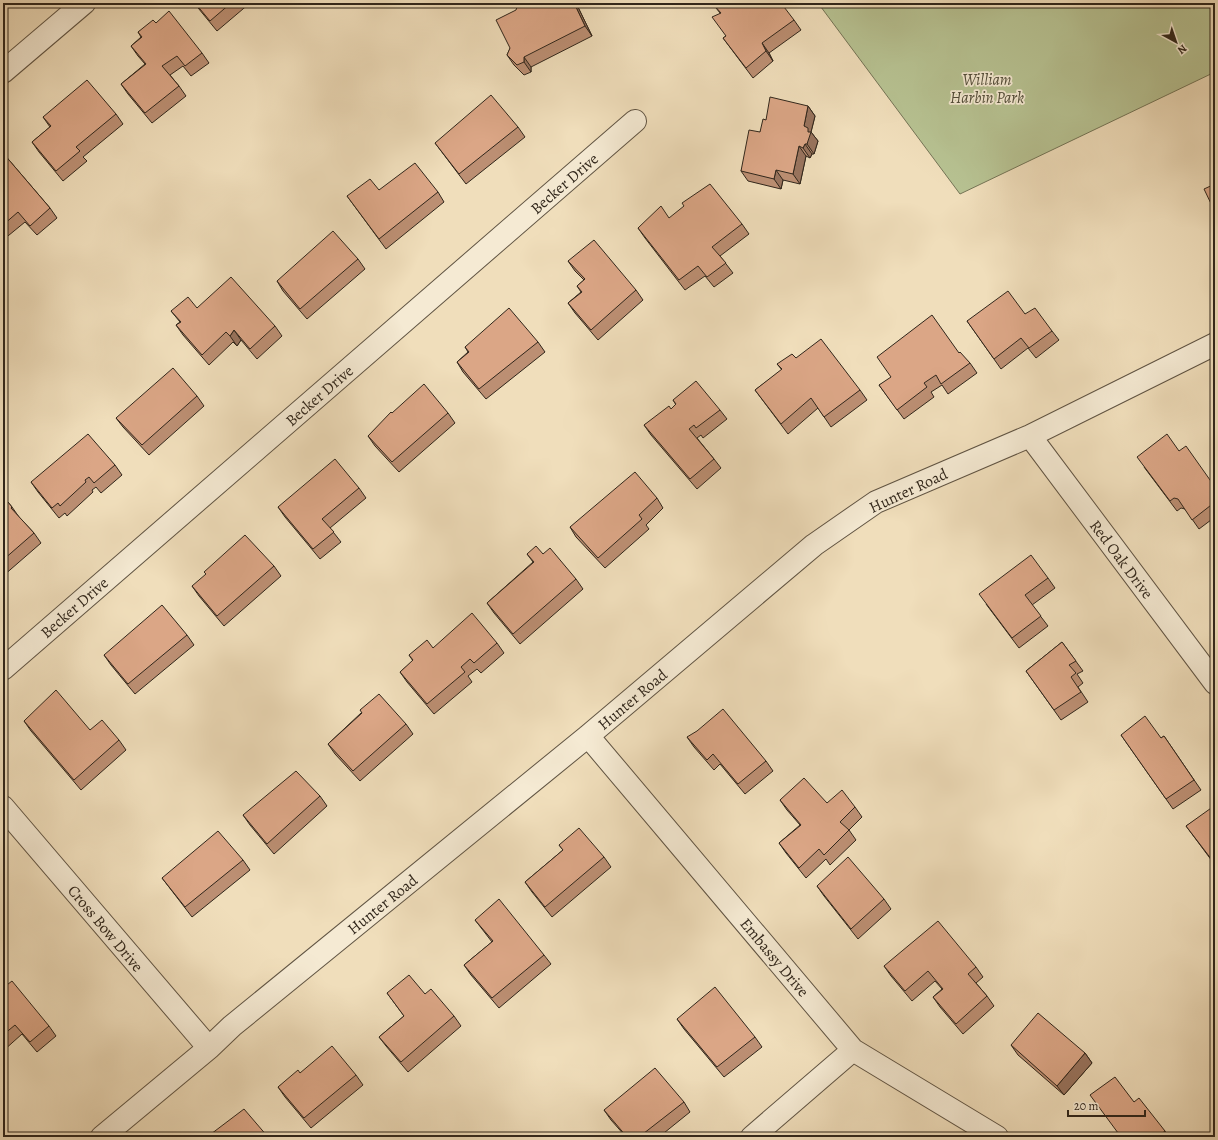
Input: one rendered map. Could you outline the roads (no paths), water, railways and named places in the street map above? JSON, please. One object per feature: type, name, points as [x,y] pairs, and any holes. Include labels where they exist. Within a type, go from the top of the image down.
[{"type":"street","points":[[3,72],[84,3]]},
{"type":"street","name":"Becker Drive","points":[[3,669],[636,121]]},
{"type":"street","name":"Hunter Road","points":[[102,1137],[209,1048],[232,1026],[588,736],[814,545],[876,502],[1030,436],[1215,344]]},
{"type":"street","name":"Red Oak Drive","points":[[1030,436],[1215,683]]},
{"type":"street","name":"Embassy Drive","points":[[588,736],[853,1050],[996,1137]]},
{"type":"street","name":"Cross Bow Drive","points":[[3,807],[209,1048]]},
{"type":"street","points":[[752,1137],[853,1050]]},
{"type":"park label","name":"William Harbin Park","points":[[987,88]]}]
